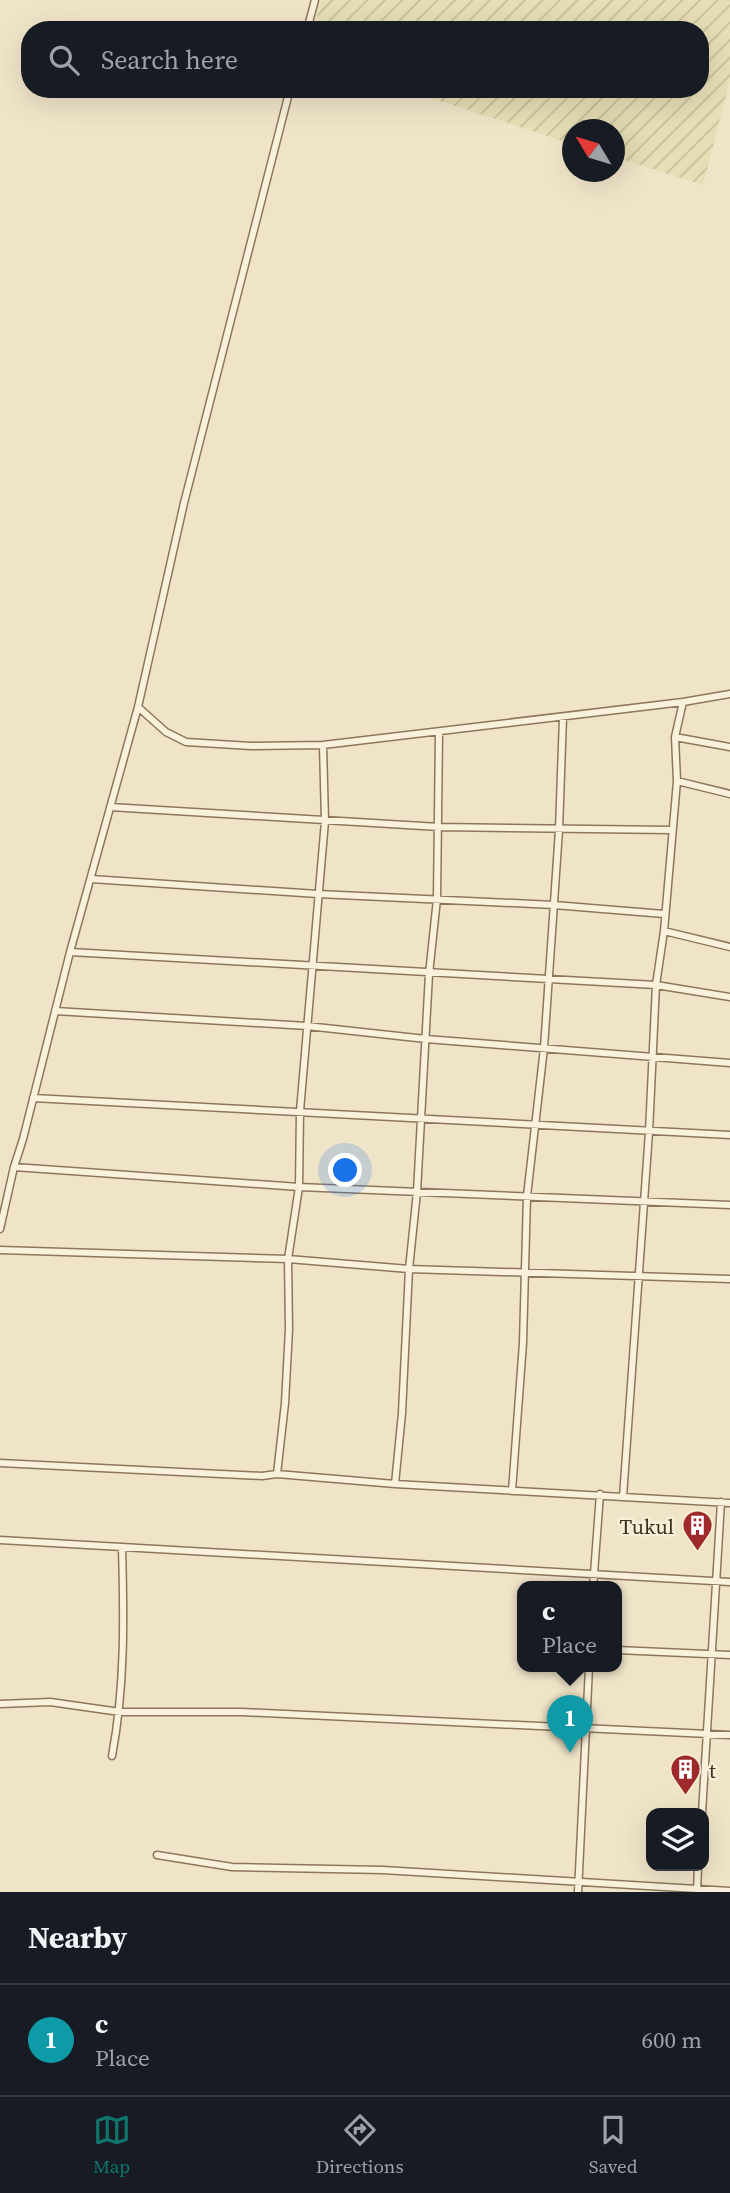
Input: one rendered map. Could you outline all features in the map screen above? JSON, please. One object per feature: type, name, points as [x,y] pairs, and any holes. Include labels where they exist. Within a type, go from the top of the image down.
[{"type":"street","points":[[309,21],[315,0]]},
{"type":"street","points":[[0,1229],[13,1167],[138,707],[184,503],[288,98]]},
{"type":"street","points":[[138,707],[166,732],[186,742],[251,746],[323,745],[730,694]]},
{"type":"street","points":[[623,1497],[654,1055],[656,985],[664,930],[677,781],[675,737],[683,702]]},
{"type":"street","points":[[512,1491],[523,1343],[527,1196],[544,1048],[559,830],[563,717]]},
{"type":"street","points":[[395,1483],[429,974],[437,900],[439,732]]},
{"type":"street","points":[[675,737],[730,747]]},
{"type":"street","points":[[277,1474],[286,1390],[288,1259],[299,1187],[299,1111],[325,821],[323,745]]},
{"type":"street","points":[[677,781],[730,794]]},
{"type":"street","points":[[110,807],[439,827],[671,830]]},
{"type":"street","points":[[92,878],[664,914]]},
{"type":"street","points":[[664,930],[730,947]]},
{"type":"street","points":[[70,952],[656,985],[730,996]]},
{"type":"street","points":[[55,1011],[307,1026],[426,1039],[730,1063]]},
{"type":"street","points":[[33,1098],[730,1135]]},
{"type":"street","points":[[13,1167],[299,1187],[730,1205]]},
{"type":"street","points":[[0,1250],[288,1259],[409,1269],[730,1279]]},
{"type":"street","points":[[0,1464],[262,1476],[277,1474],[730,1503]]},
{"type":"street","points":[[594,1581],[600,1494]]},
{"type":"street","points":[[702,1808],[722,1502]]},
{"type":"street","points":[[0,1540],[730,1582]]},
{"type":"street","points":[[112,1756],[120,1712],[124,1622],[121,1548]]},
{"type":"street","points":[[622,1650],[730,1656]]},
{"type":"street","points":[[578,1892],[589,1672]]},
{"type":"street","points":[[0,1704],[50,1702],[120,1712],[242,1712],[730,1735]]},
{"type":"street","points":[[157,1856],[232,1867],[383,1870],[730,1891]]},
{"type":"street","points":[[697,1890],[698,1871]]},
{"type":"shaded area","points":[[321,0],[730,0],[730,80],[703,185],[625,160],[625,119],[562,119],[562,141],[431,98],[709,98],[709,21],[316,21]]},
{"type":"place","name":"Tukul","points":[[697,1553]]},
{"type":"place","name":"c","points":[[570,1753]]},
{"type":"place","name":"t","points":[[686,1797]]}]
